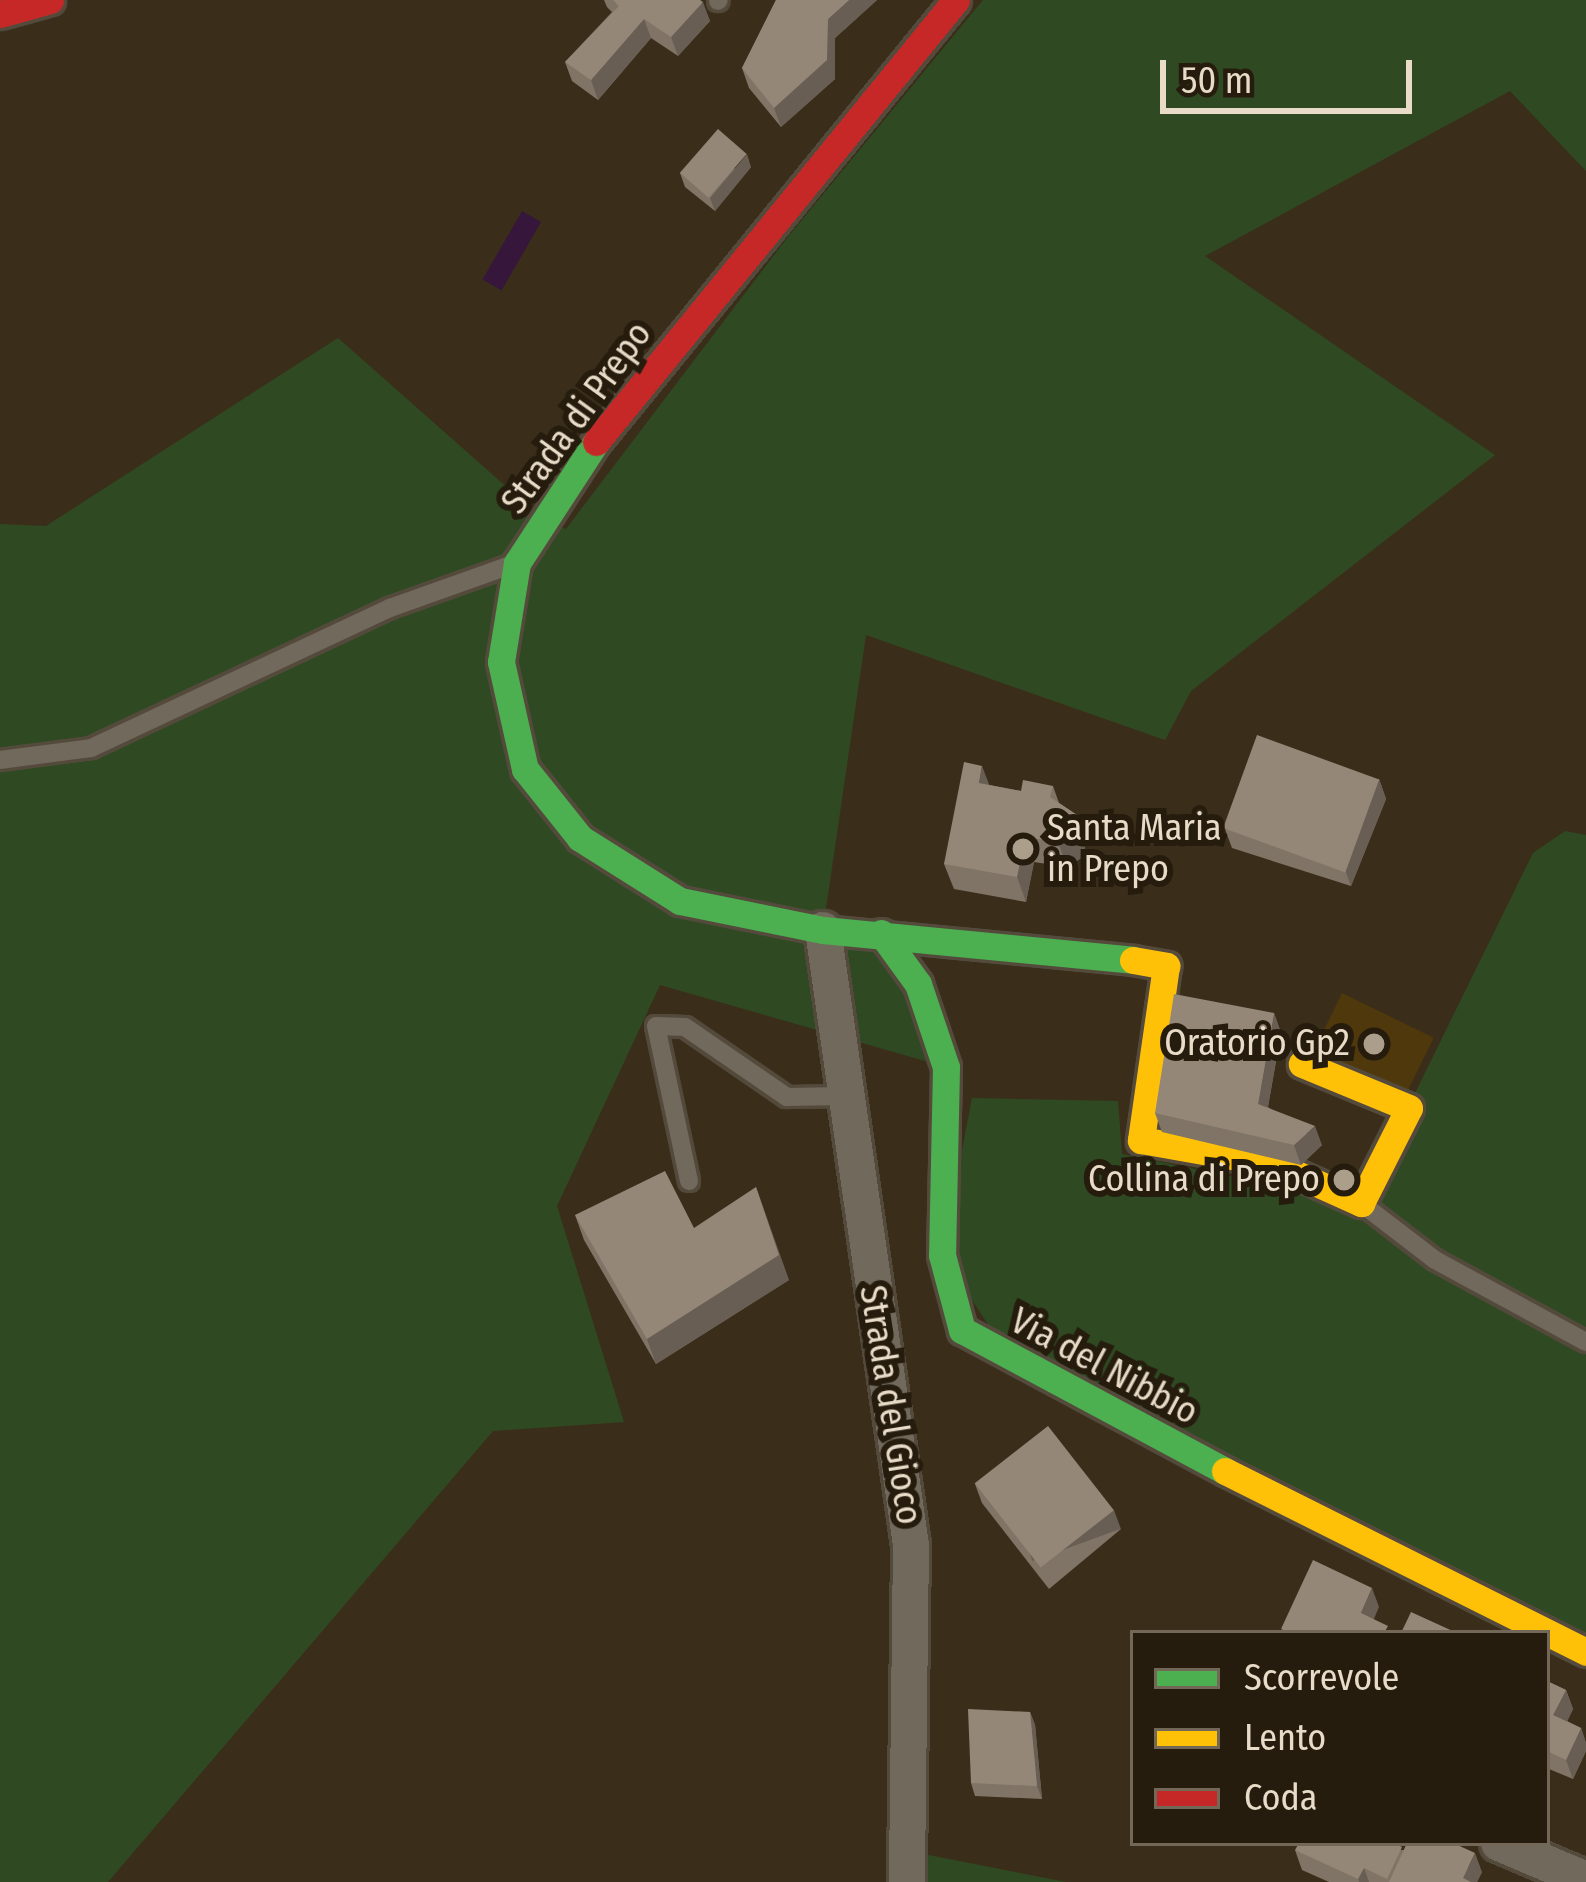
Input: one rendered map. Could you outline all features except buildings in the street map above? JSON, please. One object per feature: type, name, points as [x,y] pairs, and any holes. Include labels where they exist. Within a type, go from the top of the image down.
[{"type":"street","points":[[0,14],[50,0]]},
{"type":"street","name":"Strada di Prepo","points":[[956,0],[596,442],[517,563],[501,662],[525,769],[580,838],[680,901],[823,930],[1073,947],[1166,967],[1141,1141],[1272,1162],[1361,1204]]},
{"type":"street","name":"Strada del Gioco","points":[[823,930],[910,1545],[907,1882]]},
{"type":"street","name":"Via del Nibbio","points":[[881,933],[918,984],[946,1067],[942,1255],[962,1330],[1015,1365],[1542,1630]]},
{"type":"street","points":[[1302,1064],[1408,1108],[1361,1204]]},
{"type":"street","name":"Via del Nibbio","points":[[1550,1634],[1586,1652]]},
{"type":"street","points":[[1506,1846],[1586,1880]]},
{"type":"lane","points":[[0,760],[91,748],[390,608],[517,563]]},
{"type":"lane","points":[[689,1181],[656,1026],[685,1028],[787,1097],[845,1096]]},
{"type":"lane","points":[[1361,1204],[1435,1260],[1586,1342]]},
{"type":"shaded area","points":[[522,211],[541,222],[502,290],[482,279]]},
{"type":"shaded area","name":"Oratorio Gp2","points":[[1342,993],[1434,1038],[1406,1095],[1314,1051]]},
{"type":"green space","points":[[983,0],[1586,0],[1586,171],[1510,91],[1205,256],[1495,455],[1191,691],[1165,740],[866,635],[823,929],[881,933],[946,1067],[660,985],[557,1206],[624,1422],[493,1431],[108,1882],[0,1882],[0,524],[46,526],[338,338],[544,520],[566,529],[787,238]]},
{"type":"green space","points":[[1565,831],[1586,835],[1586,1651],[1015,1365],[942,1255],[972,1098],[1118,1101],[1122,1154],[1361,1203],[1533,853]]},
{"type":"green space","points":[[908,1851],[1066,1882],[907,1882]]},
{"type":"traffic: fast","points":[[596,442],[517,563],[501,662],[525,769],[580,838],[680,901],[823,930],[1133,960]]},
{"type":"traffic: fast","points":[[881,933],[918,984],[946,1067],[942,1255],[962,1330],[1225,1471]]},
{"type":"traffic: slow","points":[[1133,960],[1166,966],[1141,1140],[1272,1163],[1361,1203],[1409,1108],[1302,1064]]},
{"type":"traffic: slow","points":[[1225,1471],[1542,1630]]},
{"type":"traffic: slow","points":[[1550,1634],[1586,1652]]},
{"type":"traffic: jam","points":[[0,14],[50,0]]},
{"type":"traffic: jam","points":[[596,442],[956,0]]},
{"type":"place","name":"Santa Maria in Prepo","points":[[1023,849]]},
{"type":"place","name":"Oratorio Gp2","points":[[1374,1044]]},
{"type":"place","name":"Collina di Prepo","points":[[1344,1180]]}]
